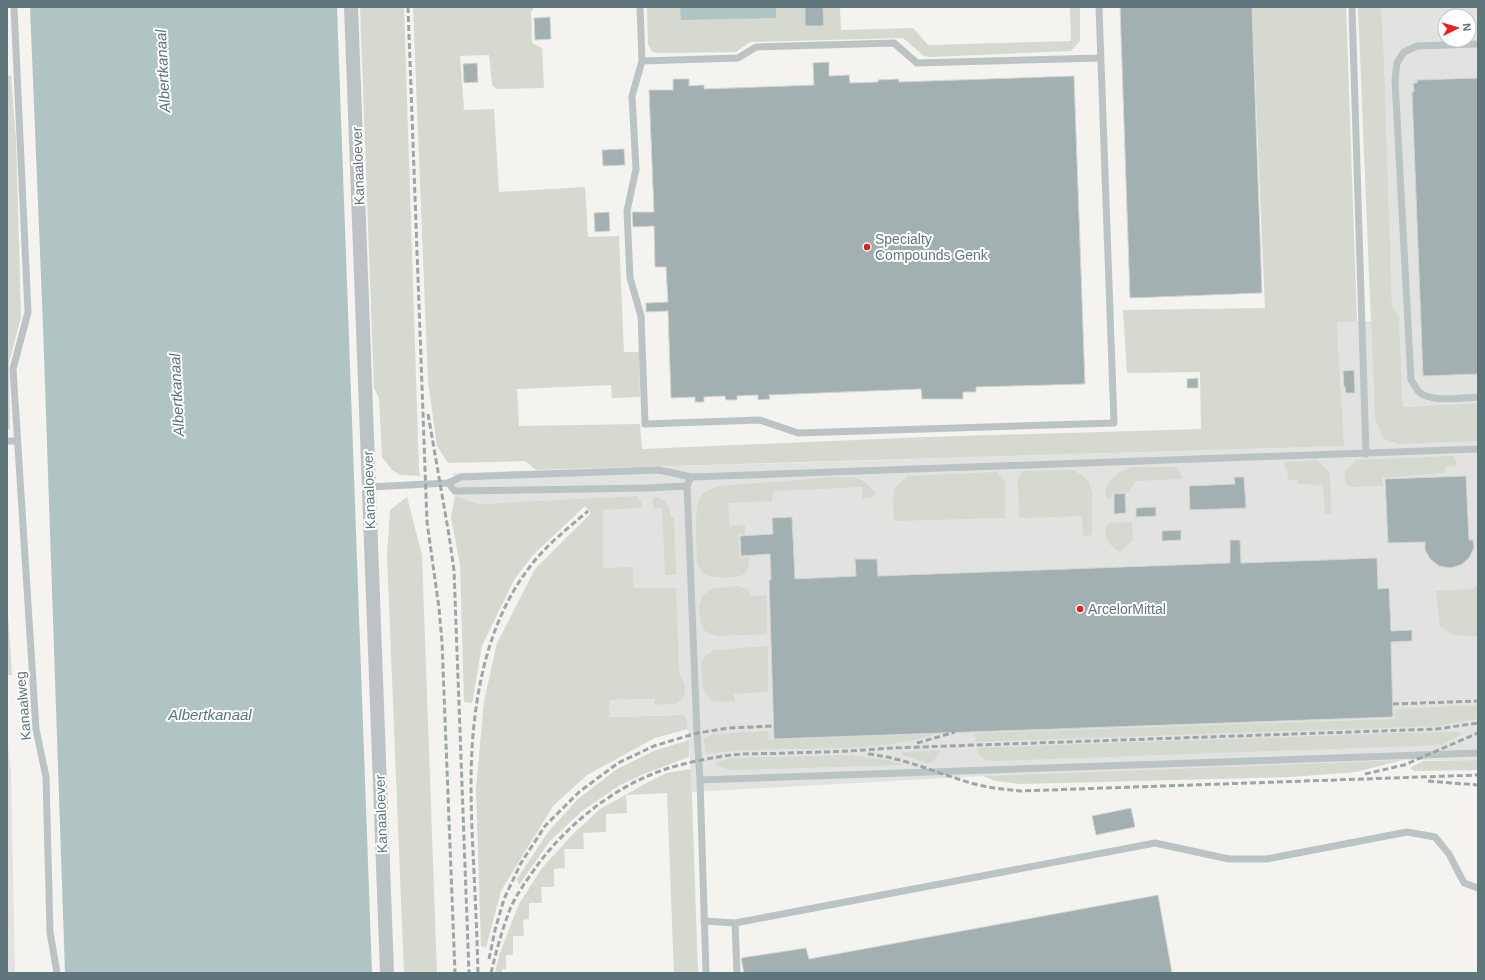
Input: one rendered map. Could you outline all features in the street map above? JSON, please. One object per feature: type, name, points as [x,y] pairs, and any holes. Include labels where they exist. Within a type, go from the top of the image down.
[{"type":"street","name":"Kanaaloever","points":[[351,7],[387,973]]},
{"type":"lane","points":[[640,7],[642,61],[632,96],[636,169],[627,211],[630,278],[641,316],[645,424],[760,420],[798,433],[1114,423],[1099,7]]},
{"type":"lane","points":[[1352,7],[1366,454]]},
{"type":"lane","name":"Kanaalweg","points":[[12,8],[28,312],[13,368],[36,729],[46,777],[50,932],[57,973]]},
{"type":"lane","points":[[642,61],[738,58],[756,47],[894,42],[917,63],[1100,58]]},
{"type":"lane","points":[[1478,44],[1418,46],[1404,52],[1397,63],[1395,80],[1412,380],[1419,392],[1430,397],[1478,397]]},
{"type":"lane","points":[[7,441],[17,441]]},
{"type":"lane","points":[[369,487],[448,483],[461,477],[652,470],[691,476],[1478,449]]},
{"type":"lane","points":[[691,476],[687,486],[700,780],[706,973]]},
{"type":"lane","points":[[448,483],[455,491],[687,486]]},
{"type":"lane","points":[[700,780],[1478,753]]},
{"type":"lane","points":[[704,921],[735,923],[1155,842],[1229,859],[1267,859],[1407,832],[1434,837],[1449,854],[1464,883],[1478,888]]},
{"type":"lane","points":[[735,923],[737,973]]},
{"type":"shaded area","points":[[360,7],[404,7],[420,476],[400,475],[392,470],[382,457],[379,398],[374,388]]},
{"type":"shaded area","points":[[413,7],[534,7],[531,12],[532,43],[542,48],[544,88],[496,89],[492,85],[489,55],[460,56],[464,110],[494,109],[499,192],[585,187],[588,237],[619,236],[624,352],[639,352],[640,397],[612,398],[611,385],[517,389],[519,426],[640,424],[642,449],[927,437],[1201,429],[1200,372],[1127,373],[1123,310],[1265,308],[1252,7],[1346,7],[1357,321],[1337,322],[1344,446],[536,470],[525,461],[448,463],[437,446],[428,381]]},
{"type":"shaded area","points":[[647,7],[840,7],[841,30],[913,28],[928,45],[1071,41],[1070,7],[1080,7],[1080,41],[1071,51],[932,57],[924,56],[903,38],[750,42],[736,52],[656,53],[651,51],[648,44]]},
{"type":"shaded area","points":[[1358,7],[1381,7],[1392,306],[1399,316],[1403,407],[1478,403],[1478,441],[1398,444],[1384,439],[1375,419]]},
{"type":"shaded area","points":[[1381,7],[1477,7],[1478,403],[1403,407],[1399,316],[1392,306]]},
{"type":"shaded area","points":[[7,75],[11,76],[16,141],[21,317],[9,363],[10,428],[8,430]]},
{"type":"shaded area","points":[[1337,321],[1371,321],[1375,419],[1392,434],[1478,431],[1478,760],[1403,760],[983,776],[692,792],[687,721],[671,715],[610,717],[609,700],[655,699],[654,705],[685,684],[633,588],[603,568],[603,510],[642,508],[638,497],[478,504],[455,496],[453,473],[1344,446]]},
{"type":"shaded area","points":[[1453,456],[1456,459],[1456,466],[1445,467],[1444,473],[1382,478],[1383,486],[1349,487],[1344,475],[1347,469],[1357,460]]},
{"type":"shaded area","points":[[1316,460],[1327,469],[1330,475],[1331,514],[1325,514],[1323,485],[1297,484],[1297,480],[1289,480],[1284,462]]},
{"type":"shaded area","points":[[1131,467],[1176,467],[1180,471],[1182,479],[1135,481],[1130,492],[1112,493],[1111,499],[1108,498],[1105,493],[1111,480],[1118,473]]},
{"type":"shaded area","points":[[1074,470],[1089,481],[1092,494],[1092,535],[1083,536],[1082,516],[1019,518],[1018,478],[1023,471]]},
{"type":"shaded area","points":[[997,472],[1005,481],[1005,518],[894,521],[893,496],[895,487],[908,476]]},
{"type":"shaded area","points":[[834,477],[857,478],[870,487],[875,493],[872,497],[862,499],[862,487],[773,491],[772,501],[728,503],[730,526],[745,525],[745,534],[738,534],[740,558],[749,557],[748,569],[741,576],[736,577],[712,576],[704,574],[701,571],[697,561],[696,518],[698,502],[704,493],[719,486]]},
{"type":"shaded area","points":[[455,496],[478,504],[638,496],[642,508],[603,510],[603,568],[633,567],[633,588],[676,588],[679,673],[685,684],[684,697],[676,704],[654,705],[655,699],[609,700],[610,717],[683,715],[687,721],[688,729],[655,738],[587,775],[553,806],[501,891],[486,948],[481,946],[476,788],[484,701],[497,643],[535,569],[591,513],[585,506],[533,555],[514,580],[482,646],[472,703],[464,702],[460,565],[451,517]]},
{"type":"shaded area","points":[[407,497],[422,555],[437,973],[404,973],[387,556],[390,510]]},
{"type":"shaded area","points":[[653,497],[657,497],[666,503],[671,518],[674,518],[676,575],[665,575],[662,508],[653,508]]},
{"type":"shaded area","points":[[1132,522],[1133,540],[1120,552],[1116,550],[1107,540],[1107,527],[1109,523]]},
{"type":"shaded area","points":[[1478,583],[1478,636],[1453,635],[1440,626],[1436,591],[1473,589]]},
{"type":"shaded area","points":[[737,586],[748,589],[750,596],[767,595],[767,634],[719,636],[705,631],[701,623],[699,606],[702,596],[711,589]]},
{"type":"shaded area","points":[[7,598],[12,675],[7,675]]},
{"type":"shaded area","points":[[768,646],[768,692],[734,694],[735,701],[717,702],[711,700],[703,689],[701,664],[704,657],[714,650]]},
{"type":"shaded area","points":[[1478,705],[1478,719],[1440,726],[976,742],[975,733],[1395,719],[1395,709]]},
{"type":"shaded area","points":[[768,731],[769,740],[938,734],[910,741],[853,748],[764,749],[707,754],[705,752],[704,738],[714,734]]},
{"type":"shaded area","points":[[1460,732],[1460,735],[1442,745],[996,761],[984,759],[980,755],[977,748],[1402,733]]},
{"type":"shaded area","points":[[7,737],[11,770],[15,973],[7,973]]},
{"type":"shaded area","points":[[689,740],[689,757],[620,785],[582,811],[550,841],[519,885],[517,879],[548,832],[578,799],[617,769],[654,751]]},
{"type":"shaded area","points":[[942,750],[931,763],[926,763],[902,755],[902,752]]},
{"type":"shaded area","points":[[852,755],[888,760],[904,765],[733,770],[722,768],[714,764],[729,758]]},
{"type":"shaded area","points":[[1403,760],[1356,772],[1291,777],[1021,784],[996,781],[983,776]]},
{"type":"shaded area","points":[[1478,760],[1478,770],[1414,771],[1410,768],[1423,761]]},
{"type":"shaded area","points":[[691,769],[698,973],[674,973],[667,793],[626,795],[627,813],[606,814],[606,832],[583,833],[584,849],[564,849],[565,868],[554,869],[554,887],[541,887],[542,903],[529,903],[529,919],[523,920],[524,936],[513,936],[513,955],[506,955],[506,969],[502,969],[502,973],[495,973],[499,955],[519,904],[542,868],[572,835],[600,809],[652,780],[667,773]]},
{"type":"water","name":"Albertkanaal","points":[[30,7],[337,7],[372,973],[65,973],[43,326]]},
{"type":"water","points":[[680,7],[776,7],[776,18],[681,20]]},
{"type":"building","points":[[805,7],[823,7],[824,26],[805,26]]},
{"type":"building","points":[[1120,7],[1252,7],[1262,293],[1130,298]]},
{"type":"building","points":[[550,17],[551,39],[535,40],[534,18]]},
{"type":"building","name":"Specialty Compounds Genk","points":[[829,62],[829,76],[849,75],[850,83],[878,82],[878,80],[899,79],[899,82],[1074,76],[1085,384],[976,387],[976,392],[963,392],[963,399],[922,399],[921,389],[769,395],[770,399],[758,400],[758,395],[737,396],[737,400],[726,400],[725,396],[704,397],[704,402],[695,402],[695,397],[671,398],[668,311],[646,312],[646,303],[668,302],[666,267],[655,267],[654,226],[633,227],[632,212],[654,212],[649,90],[673,90],[673,79],[689,79],[689,86],[704,85],[704,89],[814,85],[813,63]]},
{"type":"building","points":[[477,63],[478,82],[464,83],[463,64]]},
{"type":"building","points":[[1478,78],[1478,374],[1423,376],[1412,92],[1414,92],[1413,83],[1417,83],[1417,80]]},
{"type":"building","points":[[624,149],[625,165],[603,166],[602,150]]},
{"type":"building","points":[[609,212],[610,231],[595,232],[594,213]]},
{"type":"building","points":[[1354,370],[1355,393],[1346,393],[1343,371]]},
{"type":"building","points":[[1198,378],[1198,388],[1187,388],[1187,379]]},
{"type":"building","points":[[1466,476],[1469,540],[1473,540],[1474,548],[1469,558],[1461,565],[1450,568],[1439,566],[1430,559],[1425,550],[1425,542],[1388,543],[1385,479]]},
{"type":"building","points":[[1234,477],[1244,477],[1246,508],[1190,510],[1189,486],[1235,484]]},
{"type":"building","points":[[1125,493],[1126,513],[1114,514],[1114,494]]},
{"type":"building","points":[[1156,507],[1156,516],[1136,517],[1136,508]]},
{"type":"building","name":"ArcelorMittal","points":[[792,517],[795,579],[856,576],[855,559],[877,559],[878,576],[1230,563],[1230,540],[1240,540],[1241,563],[1377,558],[1378,589],[1389,588],[1391,631],[1412,630],[1412,641],[1391,642],[1393,717],[774,739],[769,580],[771,580],[770,554],[741,556],[740,536],[773,534],[772,518]]},
{"type":"building","points":[[1181,530],[1181,540],[1162,541],[1162,531]]},
{"type":"building","points":[[1131,808],[1135,827],[1096,835],[1092,816]]},
{"type":"building","points":[[1158,895],[1172,973],[744,973],[741,958],[806,948],[809,959]]},
{"type":"railway","points":[[408,7],[427,522],[439,608],[442,642],[455,973]]},
{"type":"railway","points":[[428,414],[454,570],[469,973]]},
{"type":"railway","points":[[478,973],[471,786],[477,700],[483,671],[490,644],[513,592],[542,552],[588,511]]},
{"type":"railway","points":[[1393,704],[1478,701]]},
{"type":"railway","points":[[491,973],[510,909],[527,879],[552,848],[581,819],[614,794],[650,775],[684,764],[723,756],[745,754],[1437,729],[1478,723]]},
{"type":"railway","points":[[489,959],[495,930],[504,899],[521,863],[545,826],[579,792],[618,763],[654,746],[697,733],[729,728],[774,726]]},
{"type":"railway","points":[[917,743],[955,732]]},
{"type":"railway","points":[[1365,774],[1404,765],[1478,733]]},
{"type":"railway","points":[[868,754],[908,762],[977,785],[1020,791],[1478,775]]},
{"type":"railway","points":[[1428,781],[1478,785]]},
{"type":"place","name":"Specialty Compounds Genk","points":[[867,247]]},
{"type":"place","name":"ArcelorMittal","points":[[1080,609]]}]
